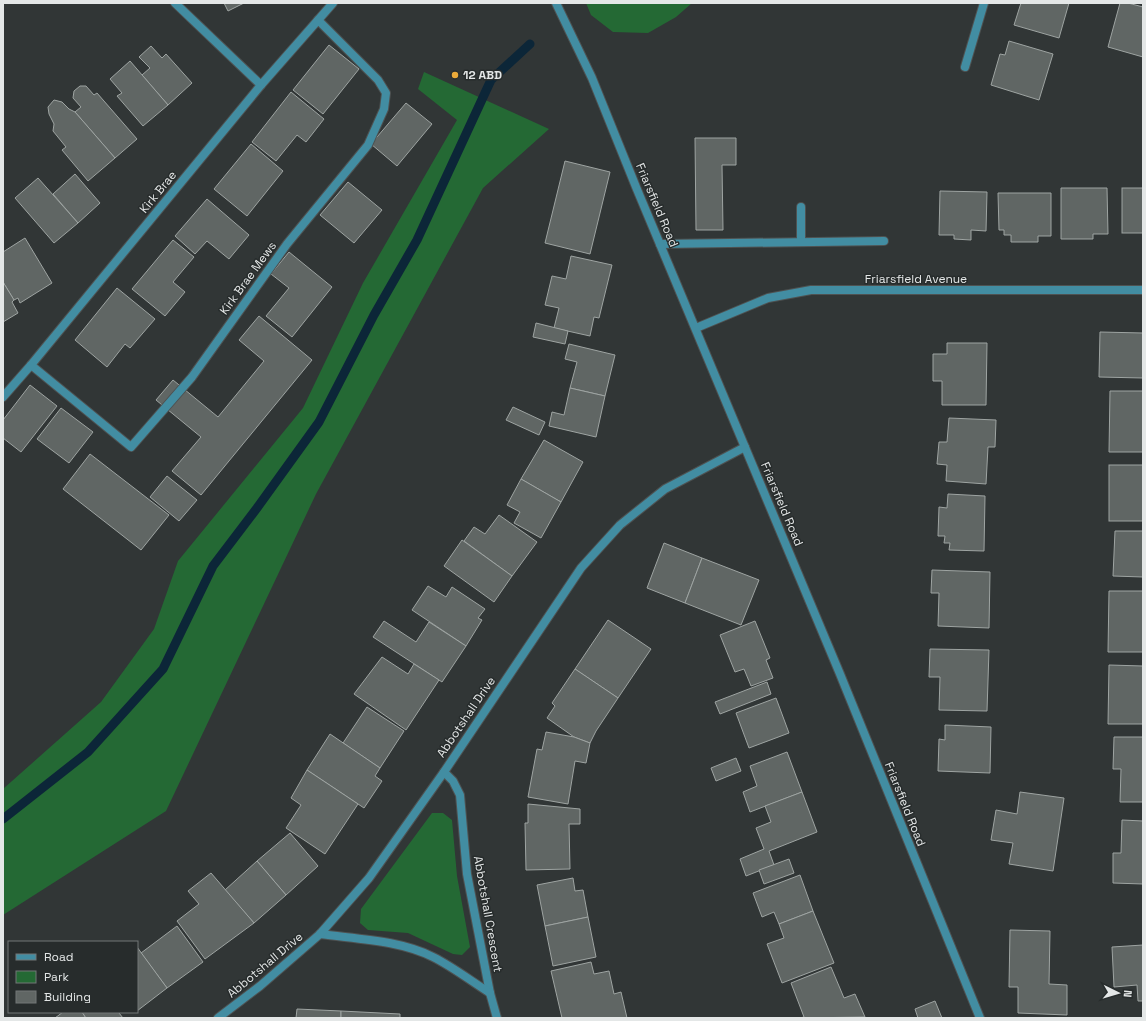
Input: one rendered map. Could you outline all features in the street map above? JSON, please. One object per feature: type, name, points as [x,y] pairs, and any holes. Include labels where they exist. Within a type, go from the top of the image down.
[{"type":"street","points":[[175,3],[261,85]]},
{"type":"street","name":"Kirk Brae","points":[[3,397],[261,85],[333,3]]},
{"type":"street","name":"Friarsfield Road","points":[[556,3],[592,78],[980,1018]]},
{"type":"street","points":[[965,67],[984,3]]},
{"type":"street","name":"Kirk Brae Mews","points":[[31,365],[131,447],[192,377],[287,244],[368,145],[384,109],[386,93],[378,80],[318,20]]},
{"type":"street","points":[[801,207],[801,242]]},
{"type":"street","points":[[660,244],[884,241]]},
{"type":"street","name":"Friarsfield Avenue","points":[[696,328],[768,298],[811,290],[1143,290]]},
{"type":"street","name":"Abbotshall Drive","points":[[218,1018],[260,986],[320,934],[369,878],[444,772],[581,568],[620,525],[665,489],[745,447]]},
{"type":"street","name":"Abbotshall Crescent","points":[[444,772],[452,781],[460,795],[467,874],[490,993],[497,1018]]},
{"type":"street","name":"Abbotshall Crescent","points":[[320,934],[392,944],[414,950],[433,957],[490,993]]},
{"type":"green space","points":[[586,3],[692,3],[676,17],[648,33],[613,32],[591,15]]},
{"type":"green space","points":[[424,72],[549,129],[483,188],[316,494],[166,811],[3,915],[3,789],[101,702],[154,629],[178,561],[303,408],[363,283],[457,120],[418,89]]},
{"type":"green space","points":[[432,813],[443,813],[452,820],[457,876],[470,947],[462,955],[453,954],[408,933],[368,930],[360,923],[361,909]]},
{"type":"building","points":[[224,3],[244,3],[228,11]]},
{"type":"building","points":[[1021,3],[1069,3],[1059,38],[1014,25]]},
{"type":"building","points":[[1120,3],[1128,3],[1143,7],[1143,57],[1108,47]]},
{"type":"building","points":[[1009,41],[1053,54],[1039,100],[991,85],[1000,54],[1005,55]]},
{"type":"building","points":[[329,45],[359,69],[323,114],[293,90]]},
{"type":"building","points":[[151,46],[162,58],[166,54],[192,83],[168,105],[142,75],[150,68],[139,57]]},
{"type":"building","points":[[130,61],[168,105],[143,126],[117,96],[122,93],[110,79]]},
{"type":"building","points":[[80,86],[86,86],[94,95],[97,93],[137,139],[115,158],[75,112],[81,107],[73,98],[74,91]]},
{"type":"building","points":[[291,92],[324,119],[306,142],[297,135],[276,161],[252,142]]},
{"type":"building","points":[[54,100],[62,102],[69,109],[75,112],[115,158],[88,181],[62,150],[66,147],[53,131],[54,124],[49,114],[48,107]]},
{"type":"building","points":[[406,103],[432,124],[397,166],[371,144]]},
{"type":"building","points":[[695,138],[736,138],[736,165],[722,165],[723,230],[696,230]]},
{"type":"building","points":[[251,144],[283,171],[247,216],[214,189]]},
{"type":"building","points":[[565,161],[610,172],[590,254],[545,243]]},
{"type":"building","points":[[75,174],[100,203],[78,223],[53,194]]},
{"type":"building","points":[[38,178],[78,223],[54,243],[15,198]]},
{"type":"building","points":[[348,182],[382,210],[354,243],[320,215]]},
{"type":"building","points":[[1061,188],[1107,188],[1108,234],[1093,234],[1093,239],[1061,239]]},
{"type":"building","points":[[1122,188],[1143,188],[1143,233],[1122,233]]},
{"type":"building","points":[[940,191],[987,192],[986,231],[971,230],[971,240],[954,239],[954,235],[939,235]]},
{"type":"building","points":[[998,193],[1051,193],[1051,236],[1038,236],[1038,242],[1011,242],[1011,235],[1004,235],[1004,230],[999,230]]},
{"type":"building","points":[[207,199],[249,235],[229,259],[207,241],[195,254],[175,236]]},
{"type":"building","points":[[25,238],[52,283],[20,303],[18,298],[14,300],[3,282],[3,252]]},
{"type":"building","points":[[173,240],[194,257],[173,282],[185,292],[165,316],[132,289]]},
{"type":"building","points":[[289,252],[332,287],[292,337],[266,316],[289,288],[271,274]]},
{"type":"building","points":[[571,256],[612,265],[599,318],[594,317],[590,336],[554,328],[559,308],[545,305],[552,276],[566,279]]},
{"type":"building","points":[[3,282],[14,300],[12,302],[18,313],[3,322]]},
{"type":"building","points":[[117,288],[155,319],[130,348],[125,344],[107,367],[75,340]]},
{"type":"building","points":[[259,316],[312,360],[201,495],[172,471],[201,437],[156,400],[173,380],[218,417],[264,361],[239,340]]},
{"type":"building","points":[[536,323],[568,331],[565,344],[533,337]]},
{"type":"building","points":[[1100,332],[1143,333],[1143,378],[1099,377]]},
{"type":"building","points":[[947,343],[987,343],[986,405],[942,405],[942,381],[933,381],[933,354],[947,354]]},
{"type":"building","points":[[569,344],[615,355],[605,396],[570,388],[577,362],[565,359]]},
{"type":"building","points":[[30,385],[57,406],[21,452],[3,438],[3,420]]},
{"type":"building","points":[[570,388],[605,396],[596,437],[549,426],[552,412],[564,415]]},
{"type":"building","points":[[1110,391],[1143,391],[1143,452],[1109,452]]},
{"type":"building","points":[[513,407],[545,422],[539,435],[506,420]]},
{"type":"building","points":[[61,408],[93,432],[69,463],[37,439]]},
{"type":"building","points":[[949,418],[996,420],[995,447],[988,447],[986,484],[946,481],[947,465],[937,464],[939,442],[947,442]]},
{"type":"building","points":[[544,440],[583,462],[561,502],[521,479]]},
{"type":"building","points":[[90,454],[169,515],[141,550],[63,489]]},
{"type":"building","points":[[1109,465],[1143,465],[1143,521],[1109,521]]},
{"type":"building","points":[[167,476],[197,500],[179,521],[150,497]]},
{"type":"building","points":[[521,479],[561,502],[541,538],[514,523],[520,512],[507,505]]},
{"type":"building","points":[[948,494],[985,496],[984,551],[949,550],[950,543],[944,543],[945,536],[938,536],[939,507],[947,508]]},
{"type":"building","points":[[499,515],[537,542],[512,576],[464,541],[474,527],[485,534]]},
{"type":"building","points":[[1115,531],[1143,531],[1143,577],[1113,576]]},
{"type":"building","points":[[462,540],[512,576],[494,602],[444,566]]},
{"type":"building","points":[[664,543],[702,558],[685,603],[647,588]]},
{"type":"building","points":[[702,558],[759,580],[741,625],[685,603]]},
{"type":"building","points":[[932,570],[990,572],[989,628],[938,626],[939,593],[931,593]]},
{"type":"building","points":[[428,586],[446,597],[452,587],[485,609],[478,618],[482,620],[466,646],[412,610]]},
{"type":"building","points":[[1109,591],[1143,591],[1143,652],[1108,652]]},
{"type":"building","points":[[608,620],[651,649],[618,698],[575,669]]},
{"type":"building","points":[[384,621],[416,642],[429,622],[466,646],[442,682],[373,637]]},
{"type":"building","points":[[755,621],[770,658],[766,660],[773,678],[751,686],[744,669],[735,672],[720,635]]},
{"type":"building","points":[[930,649],[989,650],[987,711],[939,710],[940,677],[929,677]]},
{"type":"building","points":[[382,657],[408,674],[414,664],[439,680],[406,730],[354,694]]},
{"type":"building","points":[[1109,665],[1143,666],[1143,724],[1108,724]]},
{"type":"building","points":[[575,669],[618,698],[596,731],[590,743],[574,737],[547,718],[555,706],[552,703]]},
{"type":"building","points":[[767,682],[771,694],[720,714],[715,702]]},
{"type":"building","points":[[776,698],[789,733],[749,748],[736,713]]},
{"type":"building","points":[[367,707],[404,731],[380,768],[343,743]]},
{"type":"building","points":[[945,725],[991,727],[990,773],[938,771],[939,739],[945,740]]},
{"type":"building","points":[[546,732],[574,737],[590,743],[586,763],[575,761],[568,804],[528,797],[537,749],[542,750]]},
{"type":"building","points":[[330,734],[380,768],[375,776],[382,781],[364,808],[307,770]]},
{"type":"building","points":[[1114,737],[1143,737],[1143,802],[1120,802],[1121,769],[1113,769]]},
{"type":"building","points":[[787,752],[802,792],[750,812],[743,792],[757,786],[750,766]]},
{"type":"building","points":[[736,758],[741,771],[716,781],[711,768]]},
{"type":"building","points":[[307,770],[358,804],[325,854],[286,828],[301,805],[291,798]]},
{"type":"building","points":[[802,792],[817,832],[769,851],[774,865],[746,876],[740,859],[764,849],[756,828],[771,822],[765,806]]},
{"type":"building","points":[[1020,792],[1064,798],[1053,871],[1009,864],[1013,843],[991,840],[996,810],[1017,814]]},
{"type":"building","points":[[528,804],[580,809],[580,824],[569,824],[570,869],[526,870],[525,823],[528,823]]},
{"type":"building","points":[[1122,820],[1143,821],[1143,884],[1113,883],[1113,853],[1121,853]]},
{"type":"building","points":[[290,833],[318,866],[286,895],[257,861]]},
{"type":"building","points":[[789,859],[794,873],[764,884],[759,870]]},
{"type":"building","points":[[257,861],[286,895],[254,923],[225,890]]},
{"type":"building","points":[[211,873],[254,923],[205,959],[177,921],[199,904],[188,891]]},
{"type":"building","points":[[800,875],[813,911],[779,924],[774,912],[762,917],[753,893]]},
{"type":"building","points":[[573,878],[575,891],[583,890],[588,917],[545,926],[537,885]]},
{"type":"building","points":[[813,911],[834,963],[782,983],[767,944],[784,938],[779,924]]},
{"type":"building","points":[[588,917],[596,957],[553,966],[545,926]]},
{"type":"building","points":[[177,926],[203,962],[167,988],[141,953]]},
{"type":"building","points":[[1010,930],[1050,931],[1049,984],[1067,985],[1067,1015],[1018,1013],[1018,987],[1009,987]]},
{"type":"building","points":[[1143,945],[1143,1001],[1138,1001],[1137,985],[1114,987],[1112,947]]},
{"type":"building","points":[[138,948],[167,988],[138,1010]]},
{"type":"building","points":[[591,962],[594,974],[609,971],[614,994],[621,992],[627,1018],[562,1018],[551,971]]},
{"type":"building","points":[[831,967],[844,998],[855,994],[865,1017],[800,1018],[804,1017],[791,983]]},
{"type":"building","points":[[935,1001],[942,1018],[918,1018],[915,1009]]},
{"type":"building","points":[[297,1009],[341,1011],[341,1018],[296,1018]]},
{"type":"building","points":[[341,1011],[400,1014],[400,1018],[341,1018]]},
{"type":"building","points":[[62,1013],[83,1013],[86,1018],[55,1018]]},
{"type":"building","points":[[83,1013],[119,1013],[123,1018],[86,1018]]},
{"type":"waterway","points":[[3,819],[88,752],[163,669],[213,566],[319,422],[374,315],[417,240],[491,80],[530,44]]},
{"type":"place","name":"12 ABD","points":[[455,75]]}]
